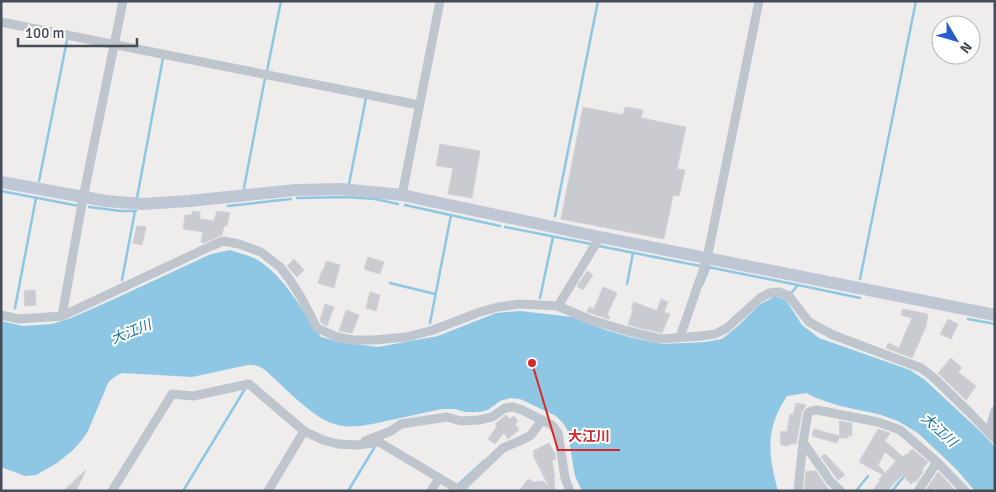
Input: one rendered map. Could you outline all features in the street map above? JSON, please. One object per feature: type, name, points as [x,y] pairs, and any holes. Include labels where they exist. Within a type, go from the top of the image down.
[{"type":"street","points":[[62,316],[83,198],[123,1]]},
{"type":"street","points":[[402,195],[440,1]]},
{"type":"street","points":[[680,337],[707,259],[758,1]]},
{"type":"street","points":[[1,22],[419,105]]},
{"type":"street","points":[[1,182],[83,198],[143,204],[296,190],[342,189],[402,195],[707,259],[995,315]]},
{"type":"street","points":[[558,306],[600,237]]},
{"type":"street","points":[[1,315],[19,319],[62,316],[223,241],[239,244],[260,252],[280,267],[302,299],[317,328],[337,337],[353,340],[406,337],[433,330],[480,312],[520,304],[558,306],[588,319],[661,339],[715,334],[727,328],[760,298],[769,293],[779,292],[789,296],[809,322],[821,330],[921,368],[934,378],[992,436]]},
{"type":"street","points":[[112,491],[172,394],[193,396],[249,384],[304,431],[323,440],[338,444],[358,445],[379,442],[460,490],[503,448],[531,435],[542,420]]},
{"type":"street","points":[[358,445],[368,438],[391,431],[401,424],[447,417],[461,421],[479,420],[492,417],[505,408],[513,407],[552,425],[558,433],[565,478],[570,491]]},
{"type":"street","points":[[798,491],[802,442],[808,413],[817,410],[878,422],[900,430],[937,462],[965,491]]},
{"type":"street","points":[[992,436],[995,411]]},
{"type":"street","points":[[268,491],[304,431]]},
{"type":"street","points":[[802,442],[831,482],[841,491]]},
{"type":"street","points":[[918,491],[937,462]]},
{"type":"street","points":[[431,491],[439,478]]},
{"type":"water","points":[[230,250],[256,259],[275,274],[321,337],[339,342],[378,347],[438,336],[496,313],[520,311],[572,317],[629,337],[662,344],[705,342],[722,339],[759,305],[775,296],[786,300],[802,325],[819,338],[910,370],[925,380],[995,447],[995,491],[975,491],[956,469],[918,433],[898,421],[878,414],[840,406],[807,393],[787,396],[775,420],[770,442],[772,465],[778,491],[582,491],[575,476],[567,429],[556,416],[520,399],[510,398],[500,401],[488,410],[480,412],[442,409],[372,424],[339,425],[331,423],[314,413],[263,368],[250,365],[192,377],[123,373],[108,383],[88,431],[82,440],[57,463],[36,475],[25,476],[1,467],[1,321],[23,326],[52,324],[112,300],[211,254]]},
{"type":"building","points":[[583,107],[623,115],[625,107],[643,110],[641,118],[686,127],[677,169],[685,170],[679,196],[673,195],[664,239],[561,219]]},
{"type":"building","points":[[440,144],[480,151],[472,198],[448,194],[453,168],[436,166]]},
{"type":"building","points":[[192,211],[200,212],[200,219],[214,221],[217,211],[230,213],[227,226],[224,226],[222,235],[204,243],[201,242],[203,232],[183,229],[185,215],[192,215]]},
{"type":"building","points":[[137,226],[146,227],[142,245],[133,243]]},
{"type":"building","points":[[368,257],[384,262],[380,274],[364,269]]},
{"type":"building","points":[[294,259],[304,270],[297,277],[287,266]]},
{"type":"building","points":[[326,261],[340,265],[334,288],[318,283]]},
{"type":"building","points":[[587,271],[593,275],[583,290],[577,286]]},
{"type":"building","points":[[603,287],[617,293],[607,315],[610,317],[609,319],[587,312],[589,307],[594,309]]},
{"type":"building","points":[[35,290],[36,305],[25,306],[24,291]]},
{"type":"building","points":[[370,292],[380,295],[376,311],[366,308]]},
{"type":"building","points":[[661,299],[668,302],[664,312],[670,314],[662,333],[628,325],[634,302],[657,311]]},
{"type":"building","points":[[325,304],[334,307],[327,326],[320,320]]},
{"type":"building","points":[[903,309],[928,314],[926,326],[912,358],[886,348],[888,343],[899,348],[912,318],[901,315]]},
{"type":"building","points":[[346,310],[359,315],[352,333],[339,331]]},
{"type":"building","points":[[948,319],[958,324],[951,339],[940,334]]},
{"type":"building","points":[[951,358],[962,368],[958,372],[976,386],[966,400],[938,373]]},
{"type":"building","points":[[796,403],[806,405],[802,412],[796,444],[789,444],[789,446],[781,445],[781,431],[787,432],[790,414],[793,415]]},
{"type":"building","points":[[506,415],[509,419],[514,416],[518,421],[515,424],[519,430],[508,439],[504,433],[495,444],[488,439],[497,426],[495,424]]},
{"type":"building","points":[[839,421],[852,423],[852,436],[840,438]]},
{"type":"building","points":[[814,429],[840,436],[837,443],[812,436]]},
{"type":"building","points":[[878,429],[890,433],[885,441],[903,457],[912,449],[928,462],[916,482],[914,481],[911,484],[902,475],[887,491],[872,491],[883,475],[859,462]],"holes":[[[885,452],[896,461],[885,473],[878,465]]]},
{"type":"building","points":[[549,443],[556,459],[552,461],[555,491],[519,491],[528,479],[534,482],[543,481],[549,487],[533,455],[535,454],[533,451]]},
{"type":"building","points":[[825,454],[845,475],[838,480],[821,457]]},
{"type":"building","points":[[86,470],[76,491],[63,491]]},
{"type":"building","points":[[806,471],[816,471],[831,491],[804,491]]},
{"type":"building","points":[[938,472],[956,491],[938,491],[935,488],[932,491],[926,490]]},
{"type":"waterway","points":[[267,71],[281,1]]},
{"type":"waterway","points":[[555,216],[598,1]]},
{"type":"waterway","points":[[860,279],[916,1]]},
{"type":"waterway","points":[[39,181],[67,40]]},
{"type":"waterway","points":[[137,198],[163,58]]},
{"type":"waterway","points":[[244,188],[265,78]]},
{"type":"waterway","points":[[349,184],[366,98]]},
{"type":"waterway","points":[[1,191],[79,206]]},
{"type":"waterway","points":[[297,198],[346,197],[375,199],[398,204]]},
{"type":"waterway","points":[[15,308],[36,198]]},
{"type":"waterway","points":[[228,206],[291,199]]},
{"type":"waterway","points":[[405,205],[500,226]]},
{"type":"waterway","points":[[89,207],[136,211]]},
{"type":"waterway","points":[[122,280],[135,211]]},
{"type":"waterway","points":[[430,323],[451,215]]},
{"type":"waterway","points":[[505,227],[591,244]]},
{"type":"waterway","points":[[540,298],[553,237]]},
{"type":"waterway","points":[[599,246],[700,266]]},
{"type":"waterway","points":[[627,284],[633,253]]},
{"type":"waterway","points":[[708,267],[798,285]]},
{"type":"waterway","points":[[702,285],[709,268]]},
{"type":"waterway","points":[[390,283],[435,294]]},
{"type":"waterway","points":[[791,293],[798,285],[860,298]]},
{"type":"waterway","points":[[968,319],[995,324]]},
{"type":"waterway","points":[[183,491],[245,389]]},
{"type":"waterway","points":[[348,491],[376,445]]},
{"type":"waterway","points":[[459,484],[485,460]]},
{"type":"waterway","points":[[892,491],[905,475]]},
{"type":"waterway","points":[[856,491],[868,476]]},
{"type":"place","name":"大江川","points":[[532,363]]}]
